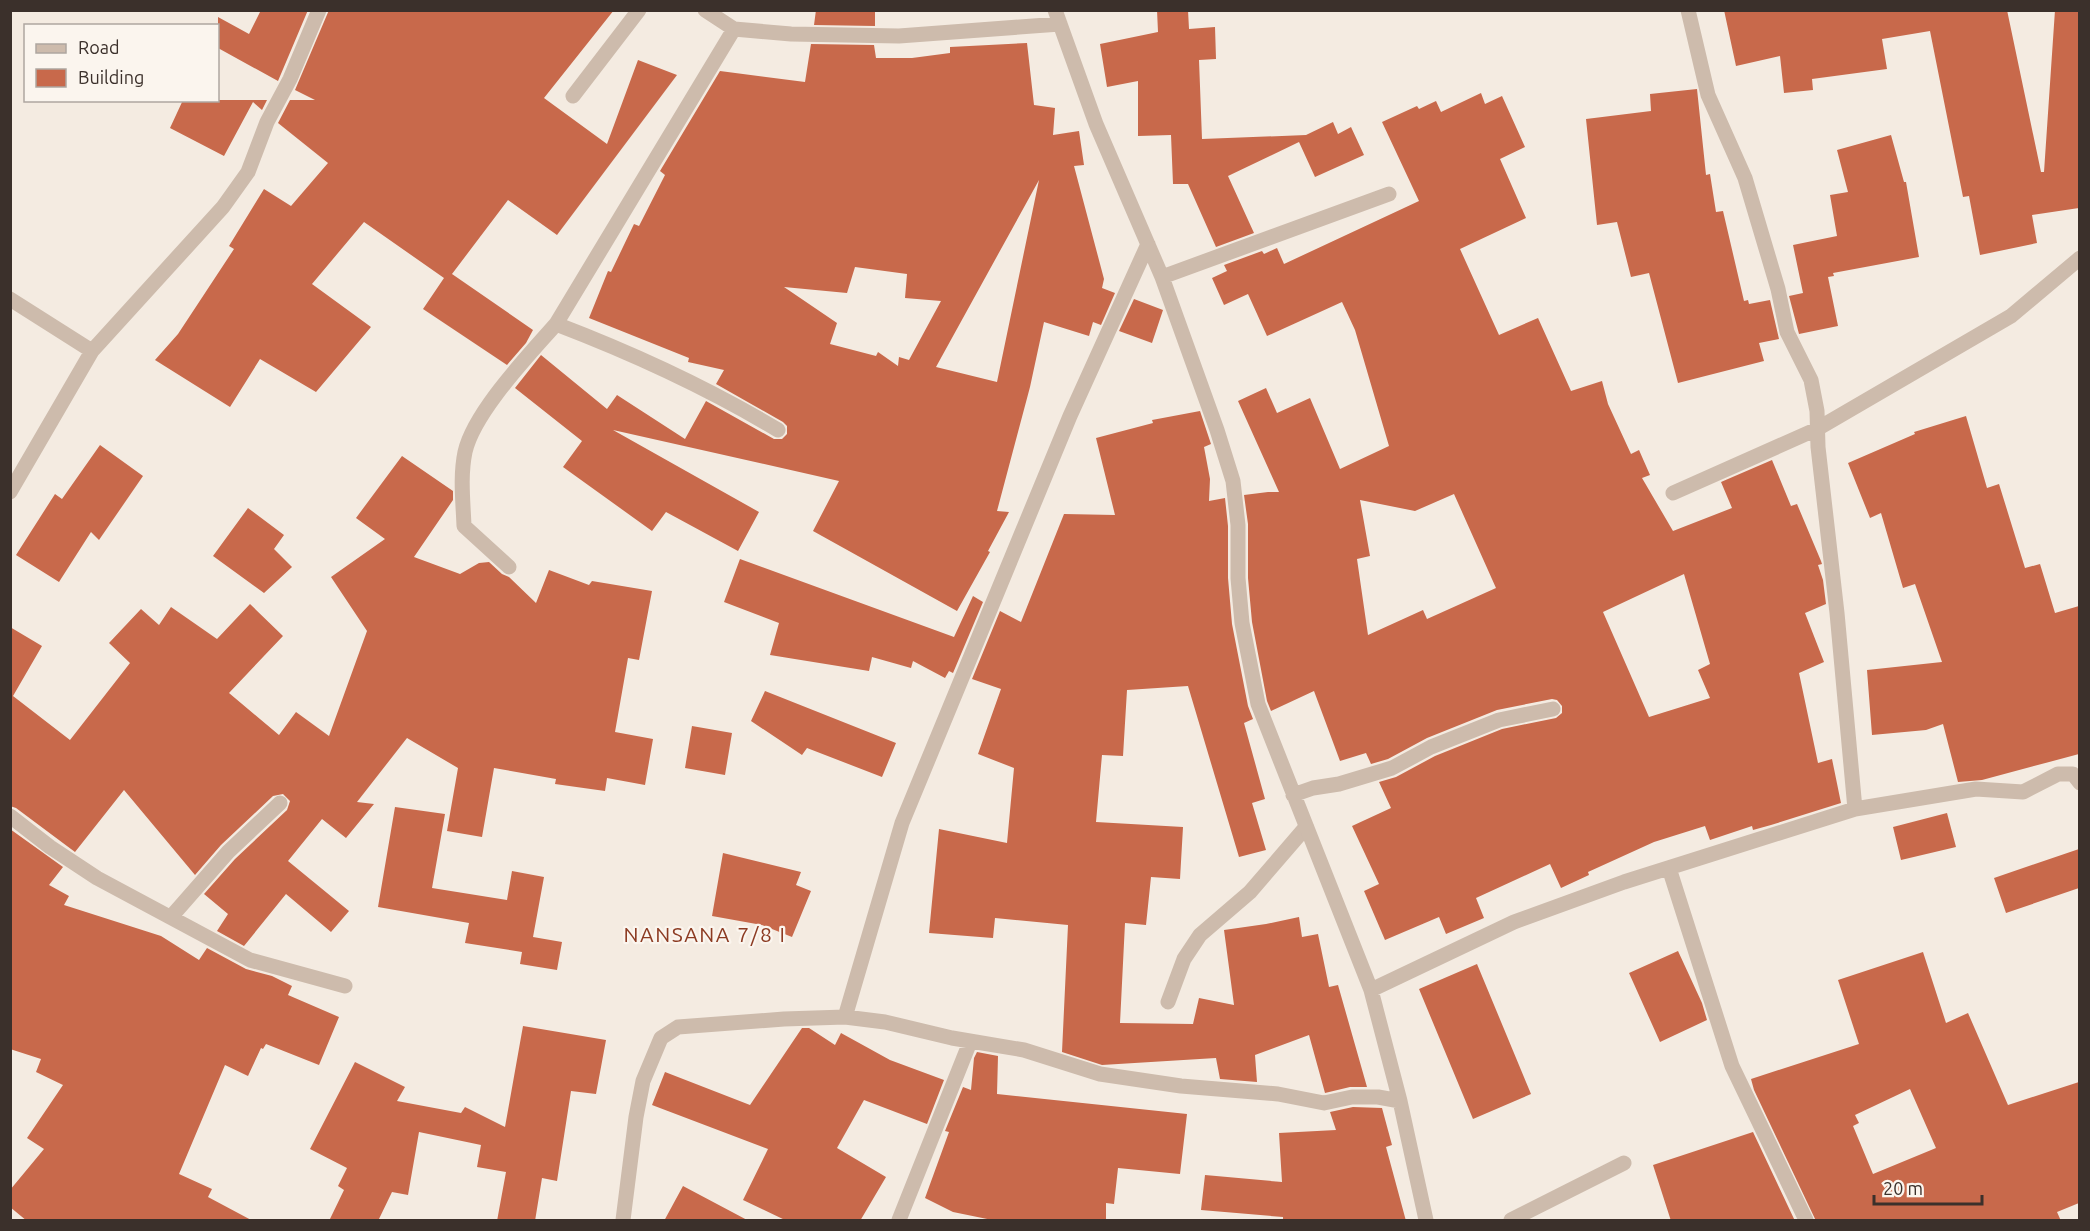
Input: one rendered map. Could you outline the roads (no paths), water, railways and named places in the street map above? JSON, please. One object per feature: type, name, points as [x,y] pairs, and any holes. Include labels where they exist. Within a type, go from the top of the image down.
[{"type":"street","points":[[10,492],[92,351],[223,207],[248,172],[267,122],[290,79],[319,10]]},
{"type":"street","points":[[573,96],[639,10]]},
{"type":"street","points":[[705,10],[734,29],[791,34],[899,36],[1057,17],[1096,124],[1162,277],[1203,387],[1233,481],[1238,525],[1240,601],[1258,704],[1371,990],[1400,1101],[1426,1221]]},
{"type":"street","points":[[1688,10],[1708,95],[1745,178],[1778,289],[1787,332],[1811,380],[1817,411],[1855,809]]},
{"type":"street","points":[[509,567],[464,526],[462,470],[466,449],[490,404],[516,369],[556,324],[734,29]]},
{"type":"street","points":[[1162,277],[1389,194]]},
{"type":"street","points":[[845,1017],[902,823],[1070,416],[1148,244]]},
{"type":"street","points":[[1673,493],[1817,429],[2011,316],[2079,258]]},
{"type":"street","points":[[10,299],[92,351]]},
{"type":"street","points":[[556,324],[604,342],[673,374],[778,430]]},
{"type":"street","points":[[1293,795],[1392,768],[1431,747],[1499,720],[1553,709]]},
{"type":"street","points":[[1371,990],[1514,922],[1669,868],[1855,809],[1976,789],[2023,792],[2058,774],[2073,774],[2079,783]]},
{"type":"street","points":[[171,917],[228,852],[280,803]]},
{"type":"street","points":[[10,816],[50,847],[97,878],[250,960],[345,986]]},
{"type":"street","points":[[1168,1002],[1184,959],[1200,935],[1250,892],[1306,827]]},
{"type":"street","points":[[1669,868],[1732,1066],[1806,1221]]},
{"type":"street","points":[[623,1221],[636,1117],[652,1057],[661,1038],[678,1027],[694,1024],[845,1017],[885,1022],[970,1041],[1024,1050],[1100,1074],[1181,1086],[1278,1094],[1324,1102],[1352,1097],[1400,1101]]},
{"type":"street","points":[[899,1221],[970,1041]]},
{"type":"street","points":[[1511,1221],[1624,1163]]},
{"type":"district","name":"NANSANA 7/8 I","points":[[705,935]]}]
